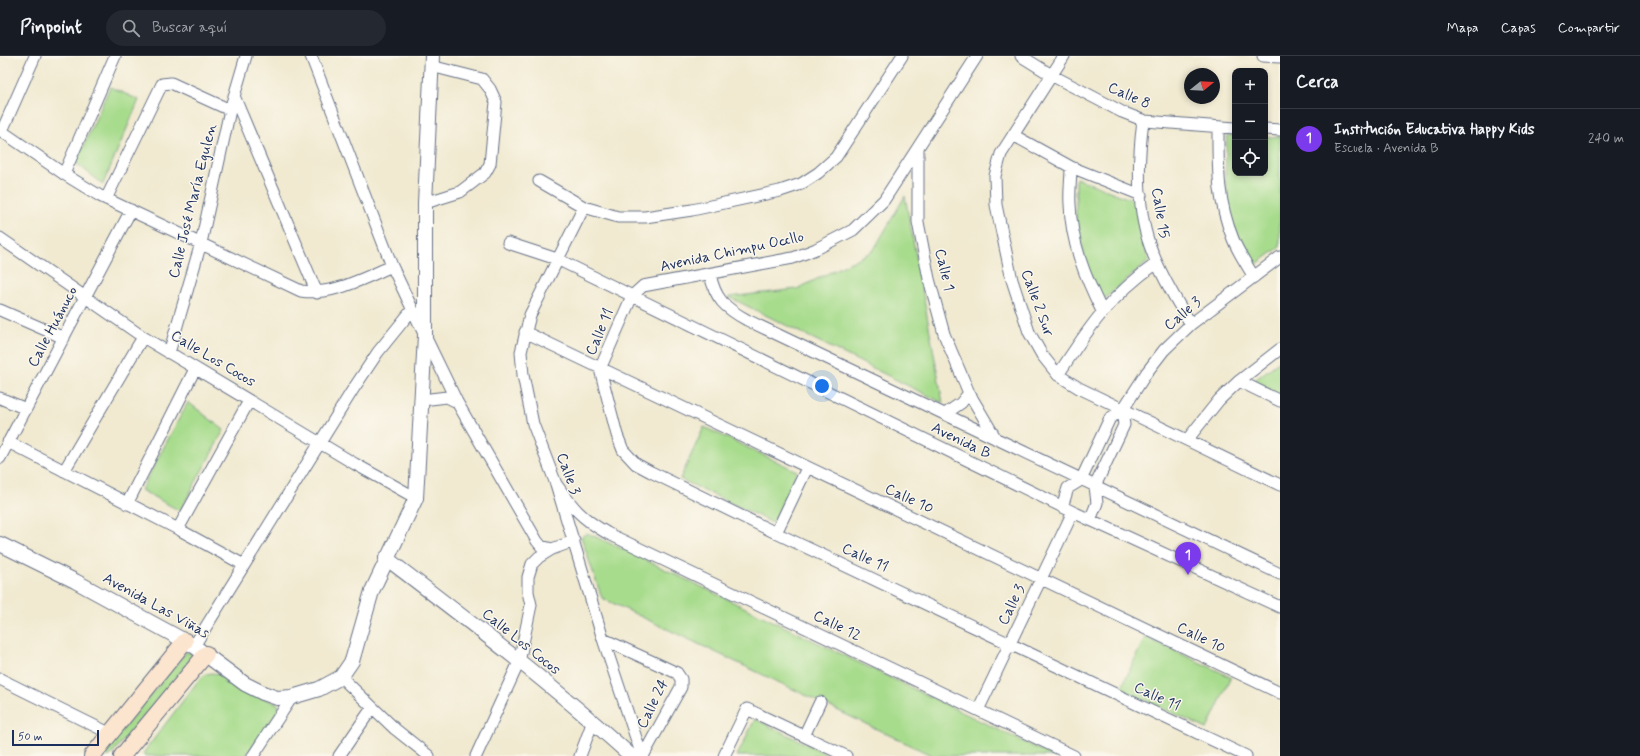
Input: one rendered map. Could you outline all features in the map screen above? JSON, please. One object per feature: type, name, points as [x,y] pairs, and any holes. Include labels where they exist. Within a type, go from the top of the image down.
[{"type":"main road","points":[[92,756],[110,734],[195,647]]},
{"type":"main road","points":[[127,755],[195,647]]},
{"type":"street","points":[[35,56],[1,130],[64,174],[106,199],[301,291],[317,293],[345,286],[392,266]]},
{"type":"street","points":[[64,174],[115,56]]},
{"type":"street","name":"Calle José María Egulen","points":[[169,353],[200,243],[230,110],[246,56]]},
{"type":"street","points":[[311,56],[392,266],[412,310],[457,402],[537,541],[541,546],[552,549]]},
{"type":"street","points":[[539,181],[584,207],[618,217],[645,217],[714,205],[780,191],[800,184],[818,173],[836,158],[902,56]]},
{"type":"street","name":"Avenida Chimpu Occllo","points":[[632,296],[643,286],[793,258],[816,249],[853,230],[884,200],[977,56]]},
{"type":"street","name":"Calle 8","points":[[1021,56],[1053,76],[1122,112],[1143,120],[1232,128]]},
{"type":"street","name":"Calle 2 Sur","points":[[1064,56],[1053,76],[1001,154],[995,176],[996,205],[1002,242],[1012,280],[1029,332],[1042,355],[1058,375],[1079,388],[1122,411],[1280,484]]},
{"type":"street","points":[[1263,56],[1280,57]]},
{"type":"street","points":[[425,203],[460,192],[484,173],[490,164],[496,102],[490,88],[482,79],[431,61],[425,203],[425,336],[416,498],[386,558],[372,591],[352,661],[341,677],[395,730],[429,756]]},
{"type":"street","points":[[106,199],[162,84],[171,83],[230,110]]},
{"type":"street","points":[[234,96],[317,293]]},
{"type":"street","name":"Calle 15","points":[[1143,120],[1139,150],[1144,223],[1157,263],[1170,291],[1191,324]]},
{"type":"street","points":[[1218,127],[1217,178],[1223,210],[1233,241],[1254,277]]},
{"type":"street","points":[[1268,129],[1280,130]]},
{"type":"street","points":[[1013,135],[1071,167],[1141,195]]},
{"type":"street","name":"Calle 1","points":[[918,149],[918,222],[929,279],[944,334],[969,393],[996,439]]},
{"type":"street","points":[[1071,167],[1070,204],[1074,237],[1086,278],[1102,310]]},
{"type":"street","name":"Calle 3","points":[[584,207],[530,315],[521,352],[526,396],[532,424],[556,484],[603,640],[642,756]]},
{"type":"street","name":"Calle Huánuco","points":[[0,458],[131,210]]},
{"type":"street","name":"Calle Los Cocos","points":[[0,238],[142,337],[319,443],[416,498]]},
{"type":"street","points":[[508,243],[557,260],[632,296]]},
{"type":"street","name":"Calle 3","points":[[1062,507],[1068,488],[1081,480],[1110,418],[1122,411],[1147,372],[1164,350],[1191,324],[1280,257]]},
{"type":"street","points":[[1058,375],[1102,310],[1133,280],[1157,263]]},
{"type":"street","name":"Avenida B","points":[[710,274],[713,289],[721,301],[732,312],[747,320],[1280,574]]},
{"type":"street","name":"Avenida B","points":[[632,296],[1062,507],[1280,607]]},
{"type":"street","name":"Calle 11","points":[[632,296],[600,369],[617,435],[623,450],[636,464],[776,533],[1246,756]]},
{"type":"street","points":[[0,310],[64,338]]},
{"type":"street","points":[[195,647],[319,443],[374,359],[412,310]]},
{"type":"street","name":"Calle 10","points":[[525,332],[1280,693]]},
{"type":"street","points":[[64,471],[142,337]]},
{"type":"street","points":[[1187,440],[1219,400],[1239,380],[1280,349]]},
{"type":"street","points":[[127,504],[195,369]]},
{"type":"street","points":[[1239,380],[1280,401]]},
{"type":"street","points":[[944,414],[961,403],[969,393]]},
{"type":"street","points":[[422,400],[447,397],[457,402]]},
{"type":"street","points":[[0,398],[26,409]]},
{"type":"street","points":[[178,529],[249,401]]},
{"type":"street","points":[[1090,520],[1097,503],[1095,486],[1124,425],[1122,411]]},
{"type":"street","points":[[8,442],[178,529],[244,565]]},
{"type":"street","points":[[776,533],[808,468]]},
{"type":"street","name":"Calle 12","points":[[556,484],[573,508],[588,522],[1074,756]]},
{"type":"street","name":"Calle 3","points":[[978,710],[1073,512]]},
{"type":"street","points":[[476,756],[519,662],[531,605],[528,592],[528,577],[532,564],[539,557],[573,537],[588,522]]},
{"type":"street","name":"Avenida Las Viñas","points":[[0,544],[75,581],[195,647],[245,684],[263,693],[277,698],[292,697],[319,689],[341,677]]},
{"type":"street","name":"Calle Los Cocos","points":[[386,558],[500,646],[593,721],[631,756]]},
{"type":"street","name":"Calle 24","points":[[603,640],[677,673],[681,680],[681,687],[642,756]]},
{"type":"street","points":[[0,679],[110,734]]},
{"type":"street","points":[[252,756],[292,697]]},
{"type":"street","points":[[804,736],[820,702]]},
{"type":"street","points":[[339,756],[372,708]]},
{"type":"street","points":[[724,756],[747,708],[846,756]]},
{"type":"street","points":[[580,756],[593,721]]},
{"type":"green space","points":[[110,87],[139,100],[103,184],[76,163]]},
{"type":"green space","points":[[1227,135],[1232,135],[1232,176],[1268,176],[1268,137],[1280,137],[1280,247],[1254,266],[1233,227],[1225,180]]},
{"type":"green space","points":[[1076,178],[1135,201],[1139,231],[1149,261],[1103,300],[1087,267],[1076,218]]},
{"type":"green space","points":[[905,196],[943,403],[729,297],[797,289],[873,251]]},
{"type":"green space","points":[[1280,361],[1280,396],[1252,382]]},
{"type":"green space","points":[[188,402],[224,430],[180,511],[141,490]]},
{"type":"green space","points":[[704,427],[797,471],[773,523],[680,479]]},
{"type":"green space","points":[[587,533],[1053,756],[933,756],[602,598],[581,537]]},
{"type":"green space","points":[[1145,637],[1231,677],[1207,729],[1121,689]]},
{"type":"green space","points":[[186,652],[191,653],[193,657],[110,756],[101,756]]},
{"type":"green space","points":[[206,674],[218,674],[244,690],[278,704],[279,709],[246,756],[144,756],[144,752],[198,681]]},
{"type":"green space","points":[[755,719],[831,756],[737,756]]},
{"type":"place","name":"Institución Educativa Happy Kids","points":[[1188,575]]}]
